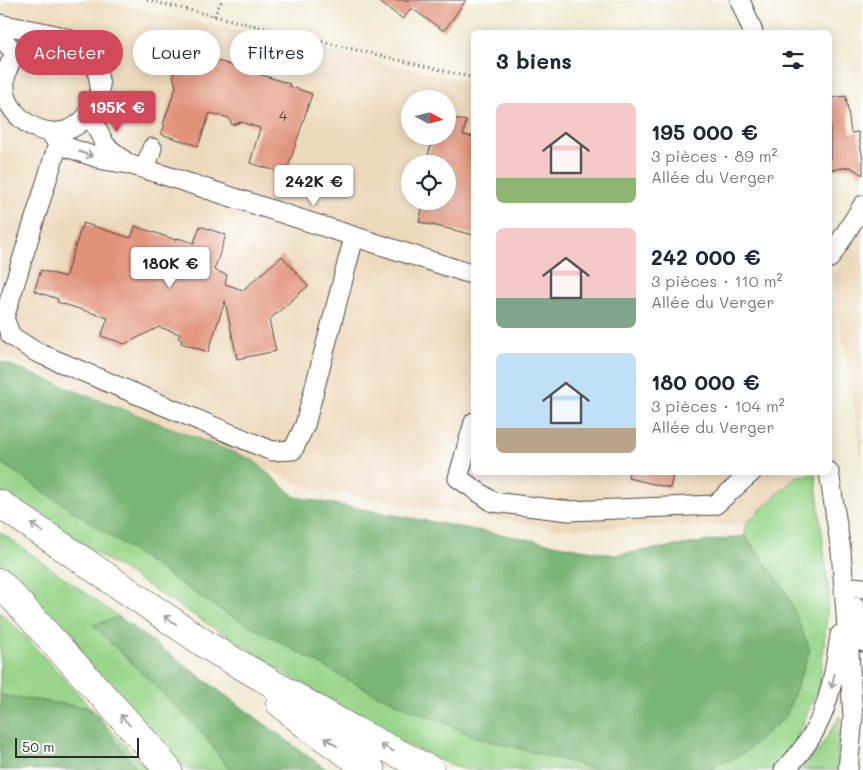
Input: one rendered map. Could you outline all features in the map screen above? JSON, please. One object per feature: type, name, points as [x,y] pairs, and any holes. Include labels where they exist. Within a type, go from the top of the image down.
[{"type":"highway","points":[[0,504],[211,648],[353,730],[430,770]]},
{"type":"highway","points":[[0,583],[145,742],[168,770]]},
{"type":"highway","points":[[211,648],[309,727],[371,770]]},
{"type":"street","points":[[740,0],[752,30]]},
{"type":"street","points":[[0,24],[27,30]]},
{"type":"street","points":[[0,36],[15,53],[6,70],[2,88],[8,103],[23,122],[38,130],[104,160],[137,167],[471,274]]},
{"type":"street","points":[[98,75],[100,87],[96,103],[81,122],[54,138],[4,318],[11,336],[36,352],[272,451],[293,450],[305,425],[354,237]]},
{"type":"street","points":[[89,112],[105,145],[137,167]]},
{"type":"street","points":[[137,167],[152,148]]},
{"type":"street","points":[[832,252],[863,205]]},
{"type":"street","points":[[471,432],[458,478],[493,502],[569,511],[715,505],[749,475]]},
{"type":"street","points":[[829,475],[841,551],[853,591],[862,635]]},
{"type":"street","points":[[784,770],[798,757],[819,726],[832,685],[853,591]]},
{"type":"street","points":[[848,770],[853,717],[853,591]]},
{"type":"path","points":[[147,0],[471,77]]},
{"type":"path","points":[[214,16],[222,0]]},
{"type":"shaded area","points":[[6,0],[97,0],[233,30],[230,30],[230,75],[323,75],[323,50],[471,82],[471,475],[797,476],[745,524],[559,529],[310,488],[0,355],[0,10]]},
{"type":"shaded area","points":[[863,228],[863,466],[833,276]]},
{"type":"green space","points":[[0,361],[253,460],[295,497],[614,555],[745,536],[786,592],[810,650],[786,716],[745,752],[709,770],[599,770],[477,737],[373,693],[219,609],[0,462]]},
{"type":"green space","points":[[0,462],[477,737],[599,770],[466,770],[453,766],[352,720],[293,678],[0,492]]},
{"type":"green space","points":[[815,475],[829,595],[820,682],[797,739],[773,770],[709,770],[745,751],[786,592],[745,536],[745,524],[797,476]]},
{"type":"green space","points":[[0,532],[119,617],[93,625],[201,731],[230,770],[187,770],[29,599],[0,571]]},
{"type":"green space","points":[[0,612],[38,650],[148,770],[138,770],[90,708],[0,695]]},
{"type":"green space","points":[[119,617],[327,770],[230,770],[201,731],[93,625]]},
{"type":"green space","points":[[0,695],[90,708],[138,770],[0,770]]},
{"type":"green space","points":[[840,716],[837,770],[798,770],[819,750]]},
{"type":"building","points":[[376,0],[466,0],[444,31],[411,8],[403,19]]},
{"type":"building","points":[[220,62],[230,65],[230,75],[262,75],[290,84],[289,86],[312,94],[286,174],[250,163],[260,128],[241,122],[232,125],[229,118],[210,113],[198,146],[161,134],[176,87],[173,76],[220,75]]},
{"type":"building","points":[[846,96],[851,133],[858,132],[863,160],[863,175],[850,167],[832,170],[832,98]]},
{"type":"building","points":[[456,119],[466,121],[463,135],[471,136],[471,234],[419,222],[422,210],[456,210],[456,155],[428,155],[431,145],[456,145]]},
{"type":"building","points":[[83,223],[131,238],[135,226],[176,240],[178,238],[194,243],[200,226],[226,235],[214,270],[227,275],[225,284],[243,290],[282,256],[308,286],[269,320],[276,351],[237,359],[225,301],[208,352],[181,343],[182,340],[178,338],[180,334],[159,327],[125,344],[101,336],[108,318],[57,302],[58,299],[34,291],[41,270],[65,277]]},
{"type":"building","points":[[628,475],[673,475],[670,488],[628,478]]}]
